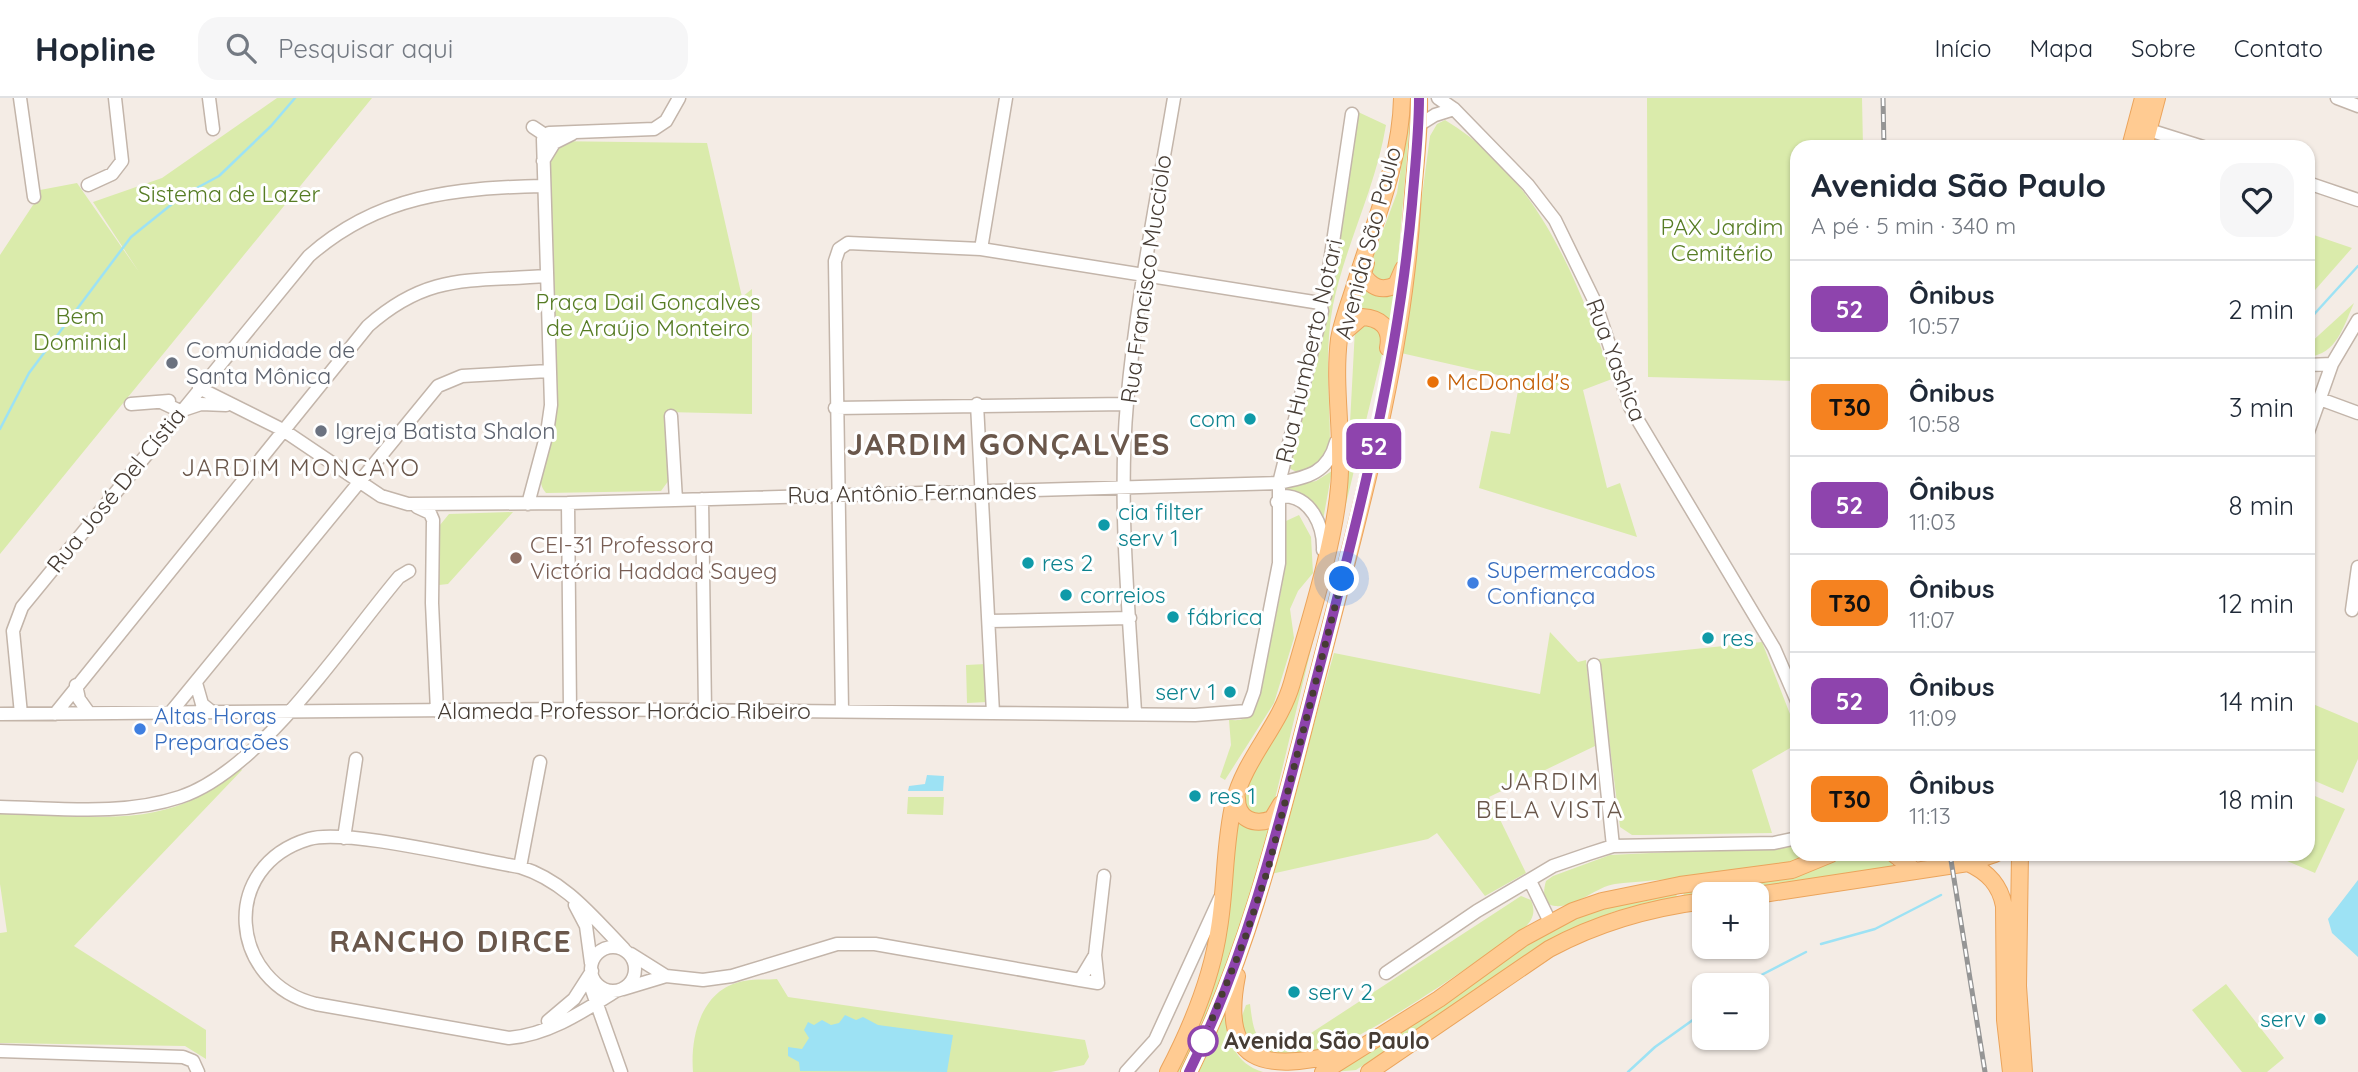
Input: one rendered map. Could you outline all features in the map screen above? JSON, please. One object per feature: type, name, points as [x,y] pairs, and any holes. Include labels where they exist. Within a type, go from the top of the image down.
[{"type":"main road","name":"Avenida São Paulo","points":[[1168,1072],[1206,980],[1219,929],[1228,830],[1242,778],[1291,687],[1322,566],[1339,491],[1340,337],[1392,160],[1402,98]]},
{"type":"main road","name":"Avenida São Paulo","points":[[1189,1072],[1244,941],[1268,869],[1375,439],[1394,357],[1411,241],[1419,98]]},
{"type":"main road","points":[[2132,140],[2143,98]]},
{"type":"main road","points":[[2146,140],[2157,98]]},
{"type":"main road","points":[[1392,160],[1395,174],[1363,274],[1368,282],[1382,289],[1396,285],[1411,241]]},
{"type":"main road","points":[[1340,337],[1362,317],[1373,317],[1383,323],[1387,330],[1389,342],[1372,427],[1375,439]]},
{"type":"main road","points":[[1242,778],[1237,801],[1238,811],[1246,819],[1262,822],[1277,813],[1293,770]]},
{"type":"main road","points":[[1324,1072],[1380,1038],[1550,922],[1602,901],[1680,885],[1792,870],[1814,861]]},
{"type":"main road","points":[[1903,861],[1915,871]]},
{"type":"main road","points":[[1769,893],[1974,861]]},
{"type":"main road","points":[[2020,861],[2018,986],[2024,1072]]},
{"type":"main road","points":[[1968,863],[1990,877],[2002,894],[2006,1020],[2011,1072]]},
{"type":"main road","points":[[1369,1072],[1549,949],[1578,933],[1648,910],[1692,903]]},
{"type":"main road","points":[[1244,941],[1232,1003],[1238,1042],[1248,1056],[1265,1066],[1286,1069],[1316,1063],[1380,1038]]},
{"type":"street","points":[[20,98],[34,197]]},
{"type":"street","points":[[88,185],[113,174],[122,161],[115,98]]},
{"type":"street","points":[[209,98],[213,129]]},
{"type":"street","points":[[528,504],[547,433],[551,405],[543,162],[538,134],[654,129],[666,121],[678,98]]},
{"type":"street","points":[[981,249],[1006,98]]},
{"type":"street","name":"Rua Francisco Mucciolo","points":[[1135,712],[1124,487],[1127,404],[1144,273],[1174,98]]},
{"type":"street","name":"Rua Yashica","points":[[1438,98],[1454,109],[1528,185],[1555,220],[1595,302],[1630,407],[1774,648],[1790,685]]},
{"type":"street","points":[[2337,98],[2358,106]]},
{"type":"street","points":[[1419,125],[1435,115],[1454,109]]},
{"type":"street","name":"Rua Humberto Notari","points":[[1247,711],[1254,692],[1279,563],[1279,483],[1297,388],[1322,311],[1320,303],[1325,296],[1352,114]]},
{"type":"street","points":[[2149,130],[2181,140]]},
{"type":"street","points":[[543,162],[554,143],[577,132]]},
{"type":"street","points":[[2315,185],[2358,200]]},
{"type":"street","name":"Rua José Del Cístia","points":[[21,714],[13,631],[22,607],[309,256],[333,234],[405,200],[443,193],[543,186]]},
{"type":"street","points":[[842,711],[835,408],[835,261],[839,249],[848,243],[981,249],[1320,303]]},
{"type":"street","points":[[55,714],[368,326],[411,294],[432,285],[547,276]]},
{"type":"street","points":[[2315,413],[2332,364],[2358,320]]},
{"type":"street","points":[[2315,365],[2332,364]]},
{"type":"street","points":[[171,712],[438,386],[462,376],[550,371]]},
{"type":"street","points":[[131,404],[161,402],[195,393]]},
{"type":"street","name":"Rua Antônio Fernandes","points":[[195,393],[233,406],[283,430],[381,496],[430,513],[433,520],[439,513],[457,506]]},
{"type":"street","points":[[2320,399],[2358,413]]},
{"type":"street","points":[[161,402],[180,411]]},
{"type":"street","points":[[161,402],[169,413],[170,424]]},
{"type":"street","name":"Rua Antônio Fernandes","points":[[180,411],[201,404],[233,406]]},
{"type":"street","points":[[977,404],[993,713]]},
{"type":"street","points":[[835,408],[1127,404]]},
{"type":"street","points":[[671,416],[676,500]]},
{"type":"street","name":"Rua Antônio Fernandes","points":[[408,504],[457,506],[1279,483],[1321,471],[1332,458],[1339,431]]},
{"type":"street","points":[[1277,502],[1284,496],[1293,496],[1316,518],[1324,537],[1322,566]]},
{"type":"street","points":[[702,499],[705,710]]},
{"type":"street","points":[[568,503],[570,709]]},
{"type":"street","points":[[433,520],[432,603],[437,711]]},
{"type":"street","points":[[0,807],[136,807],[179,797],[224,775],[264,739],[399,577],[408,571]]},
{"type":"street","points":[[2352,610],[2358,572]]},
{"type":"street","points":[[989,621],[1130,618]]},
{"type":"street","points":[[1594,665],[1613,846]]},
{"type":"street","points":[[196,683],[202,704],[212,712]]},
{"type":"street","points":[[76,685],[79,699],[89,713]]},
{"type":"street","name":"Alameda Professor Horácio Ribeiro","points":[[0,714],[570,709],[1135,712],[1195,715],[1240,714],[1247,711]]},
{"type":"street","points":[[251,711],[263,725],[264,739]]},
{"type":"street","points":[[344,838],[356,759]]},
{"type":"street","points":[[520,867],[540,762]]},
{"type":"street","points":[[626,951],[635,971],[629,985],[594,1005],[525,1037],[494,1036],[302,1001],[262,970],[249,946],[244,924],[245,908],[251,887],[267,863],[290,847],[310,839],[344,838],[520,867],[545,875],[568,891],[626,951],[667,976]]},
{"type":"street","points":[[1386,973],[1477,911],[1553,866],[1613,846],[1774,843],[1790,840]]},
{"type":"street","points":[[545,875],[579,909],[586,926],[594,1005],[621,1072]]},
{"type":"street","points":[[590,972],[600,986],[620,990],[667,976],[703,980],[732,976],[837,944],[875,944],[1098,983],[1095,955],[1104,876]]},
{"type":"street","points":[[1530,881],[1550,922]]},
{"type":"street","points":[[1126,1072],[1143,1066],[1224,884]]},
{"type":"street","points":[[475,1032],[521,1031],[551,1020],[574,999],[590,972],[596,955],[606,948],[626,951]]},
{"type":"street","points":[[1080,980],[1095,955]]},
{"type":"street","points":[[0,1051],[183,1057],[193,1061],[198,1072]]},
{"type":"green space","points":[[277,98],[372,98],[0,554],[0,255],[33,205],[41,199],[40,190],[77,183],[139,272],[93,202],[162,178]]},
{"type":"green space","points":[[1409,98],[1412,98],[1397,272],[1381,282],[1369,268],[1397,193],[1410,111]]},
{"type":"green space","name":"PAX Jardim Cemitério","points":[[1647,98],[1862,98],[1863,140],[1790,140],[1790,381],[1648,377]]},
{"type":"green space","points":[[1356,111],[1386,125],[1375,171],[1345,259],[1330,322],[1330,444],[1326,457],[1302,475],[1289,468],[1289,457],[1338,266],[1344,193]]},
{"type":"green space","points":[[1445,120],[1478,143],[1506,171],[1530,201],[1569,269],[1612,379],[1583,390],[1607,488],[1620,483],[1637,537],[1479,488],[1491,431],[1510,434],[1520,380],[1401,353],[1430,136],[1437,124]]},
{"type":"green space","name":"Praça Dail Gonçalves de Araújo Monteiro","points":[[548,141],[707,143],[742,297],[752,289],[752,414],[666,412],[669,480],[661,491],[546,493],[542,486],[540,477],[551,430],[553,386]]},
{"type":"green space","points":[[2315,235],[2352,248],[2315,290]]},
{"type":"green space","points":[[1357,281],[1396,291],[1392,322],[1373,310],[1353,313]]},
{"type":"green space","points":[[2354,303],[2338,338],[2326,351],[2315,356],[2315,339]]},
{"type":"green space","points":[[1367,324],[1379,331],[1384,346],[1274,803],[1266,814],[1259,816],[1245,810],[1243,792],[1267,743],[1347,480],[1355,329]]},
{"type":"green space","points":[[1332,471],[1323,520],[1302,498],[1283,487],[1316,481]]},
{"type":"green space","points":[[513,512],[448,584],[439,585],[440,525],[449,514]]},
{"type":"green space","points":[[1299,515],[1311,537],[1313,573],[1298,591],[1290,609],[1294,638],[1274,703],[1225,780],[1220,777],[1231,745],[1229,720],[1245,718],[1256,695],[1283,582],[1286,521]]},
{"type":"green space","points":[[1550,632],[1578,662],[1586,660],[1595,746],[1489,797],[1526,873],[1485,896],[1437,833],[1428,839],[1271,874],[1334,653],[1540,694]]},
{"type":"green space","points":[[1762,642],[1790,714],[1790,748],[1752,770],[1772,833],[1632,835],[1620,827],[1599,659]]},
{"type":"green space","points":[[986,664],[987,702],[967,703],[966,665]]},
{"type":"green space","points":[[2315,705],[2358,723],[2358,759],[2343,793],[2315,781]]},
{"type":"green space","points":[[240,768],[242,770],[74,946],[206,1030],[206,1059],[185,1046],[0,1043],[0,933],[7,932],[0,884],[0,813],[117,817],[163,810],[192,800]]},
{"type":"green space","points":[[2315,796],[2345,809],[2315,873],[2287,861],[2315,861]]},
{"type":"green space","points":[[908,797],[944,797],[943,815],[907,814]]},
{"type":"green space","points":[[1236,813],[1249,827],[1267,829],[1276,825],[1244,919],[1208,1011],[1181,1072],[1172,1072],[1201,1010]]},
{"type":"green space","points":[[1790,846],[1790,861],[1798,861],[1745,872],[1615,884],[1563,906],[1548,903],[1544,897],[1546,881],[1610,855]]},
{"type":"green space","points":[[1827,861],[1890,861],[1894,868],[1769,886],[1769,882],[1719,882]]},
{"type":"green space","points":[[1692,887],[1692,897],[1684,898],[1683,889]]},
{"type":"green space","points":[[1676,890],[1677,899],[1616,911],[1568,930],[1356,1070],[1334,1072],[1530,942],[1586,913]]},
{"type":"green space","points":[[1521,896],[1531,900],[1533,909],[1531,919],[1524,929],[1377,1026],[1316,1054],[1292,1059],[1250,1049],[1239,1024],[1246,1005],[1250,1004],[1255,1030],[1261,1040],[1285,1050]]},
{"type":"green space","points":[[777,979],[788,997],[1085,1040],[1089,1057],[1084,1065],[1051,1072],[693,1072],[697,1029],[709,1003],[718,993],[730,985],[748,980]]},
{"type":"green space","points":[[2226,984],[2284,1058],[2267,1072],[2242,1072],[2192,1010]]},
{"type":"green space","points":[[1227,993],[1228,1029],[1235,1051],[1251,1067],[1263,1072],[1196,1072]]},
{"type":"water","points":[[927,775],[944,776],[943,791],[908,791],[909,786],[925,784]]},
{"type":"water","points":[[2358,880],[2358,957],[2332,933],[2328,919]]},
{"type":"water","points":[[845,1015],[856,1020],[863,1017],[878,1025],[953,1035],[947,1072],[800,1071],[799,1062],[788,1056],[788,1047],[802,1049],[809,1038],[804,1030],[808,1022],[814,1025],[822,1020],[831,1025],[839,1023]]},
{"type":"waterway","points":[[0,429],[29,373],[131,237],[182,196],[219,176],[271,126],[295,98]]},
{"type":"waterway","points":[[2315,313],[2358,266]]},
{"type":"waterway","points":[[1821,944],[1875,929],[1941,895]]},
{"type":"waterway","points":[[1765,973],[1806,952]]},
{"type":"waterway","points":[[1628,1072],[1655,1047],[1692,1021]]},
{"type":"railway","points":[[1883,98],[1884,140]]},
{"type":"railway","points":[[1951,861],[1985,1072]]},
{"type":"bus line","name":"52","points":[[1189,1072],[1244,941],[1268,869],[1371,462],[1394,357],[1411,241],[1419,98]]},
{"type":"place","name":"Comunidade de Santa Mônica","points":[[172,363]]},
{"type":"place","name":"McDonald's","points":[[1433,382]]},
{"type":"place","name":"com","points":[[1250,419]]},
{"type":"place","name":"Igreja Batista Shalon","points":[[321,431]]},
{"type":"place","name":"cia filter serv 1","points":[[1104,525]]},
{"type":"place","name":"CEI-31 Professora Victória Haddad Sayeg","points":[[516,558]]},
{"type":"place","name":"res 2","points":[[1028,563]]},
{"type":"place","name":"Supermercados Confiança","points":[[1473,583]]},
{"type":"place","name":"correios","points":[[1066,595]]},
{"type":"place","name":"fábrica","points":[[1173,617]]},
{"type":"place","name":"res","points":[[1708,638]]},
{"type":"place","name":"serv 1","points":[[1230,692]]},
{"type":"place","name":"Altas Horas Preparações","points":[[140,729]]},
{"type":"place","name":"res 1","points":[[1195,796]]},
{"type":"place","name":"serv 2","points":[[1294,992]]},
{"type":"place","name":"serv","points":[[2320,1019]]},
{"type":"place","name":"Avenida São Paulo","points":[[1203,1041]]},
{"type":"district","name":"JARDIM GONÇALVES","points":[[1009,445]]},
{"type":"district","name":"JARDIM MONCAYO","points":[[301,468]]},
{"type":"district","name":"JARDIM BELA VISTA","points":[[1550,796]]},
{"type":"district","name":"RANCHO DIRCE","points":[[451,942]]},
{"type":"route","points":[[1203,1041],[1244,941],[1268,869],[1342,579]]},
{"type":"park label","name":"Sistema de Lazer","points":[[229,194]]},
{"type":"park label","name":"Bem Dominial","points":[[80,329]]}]
